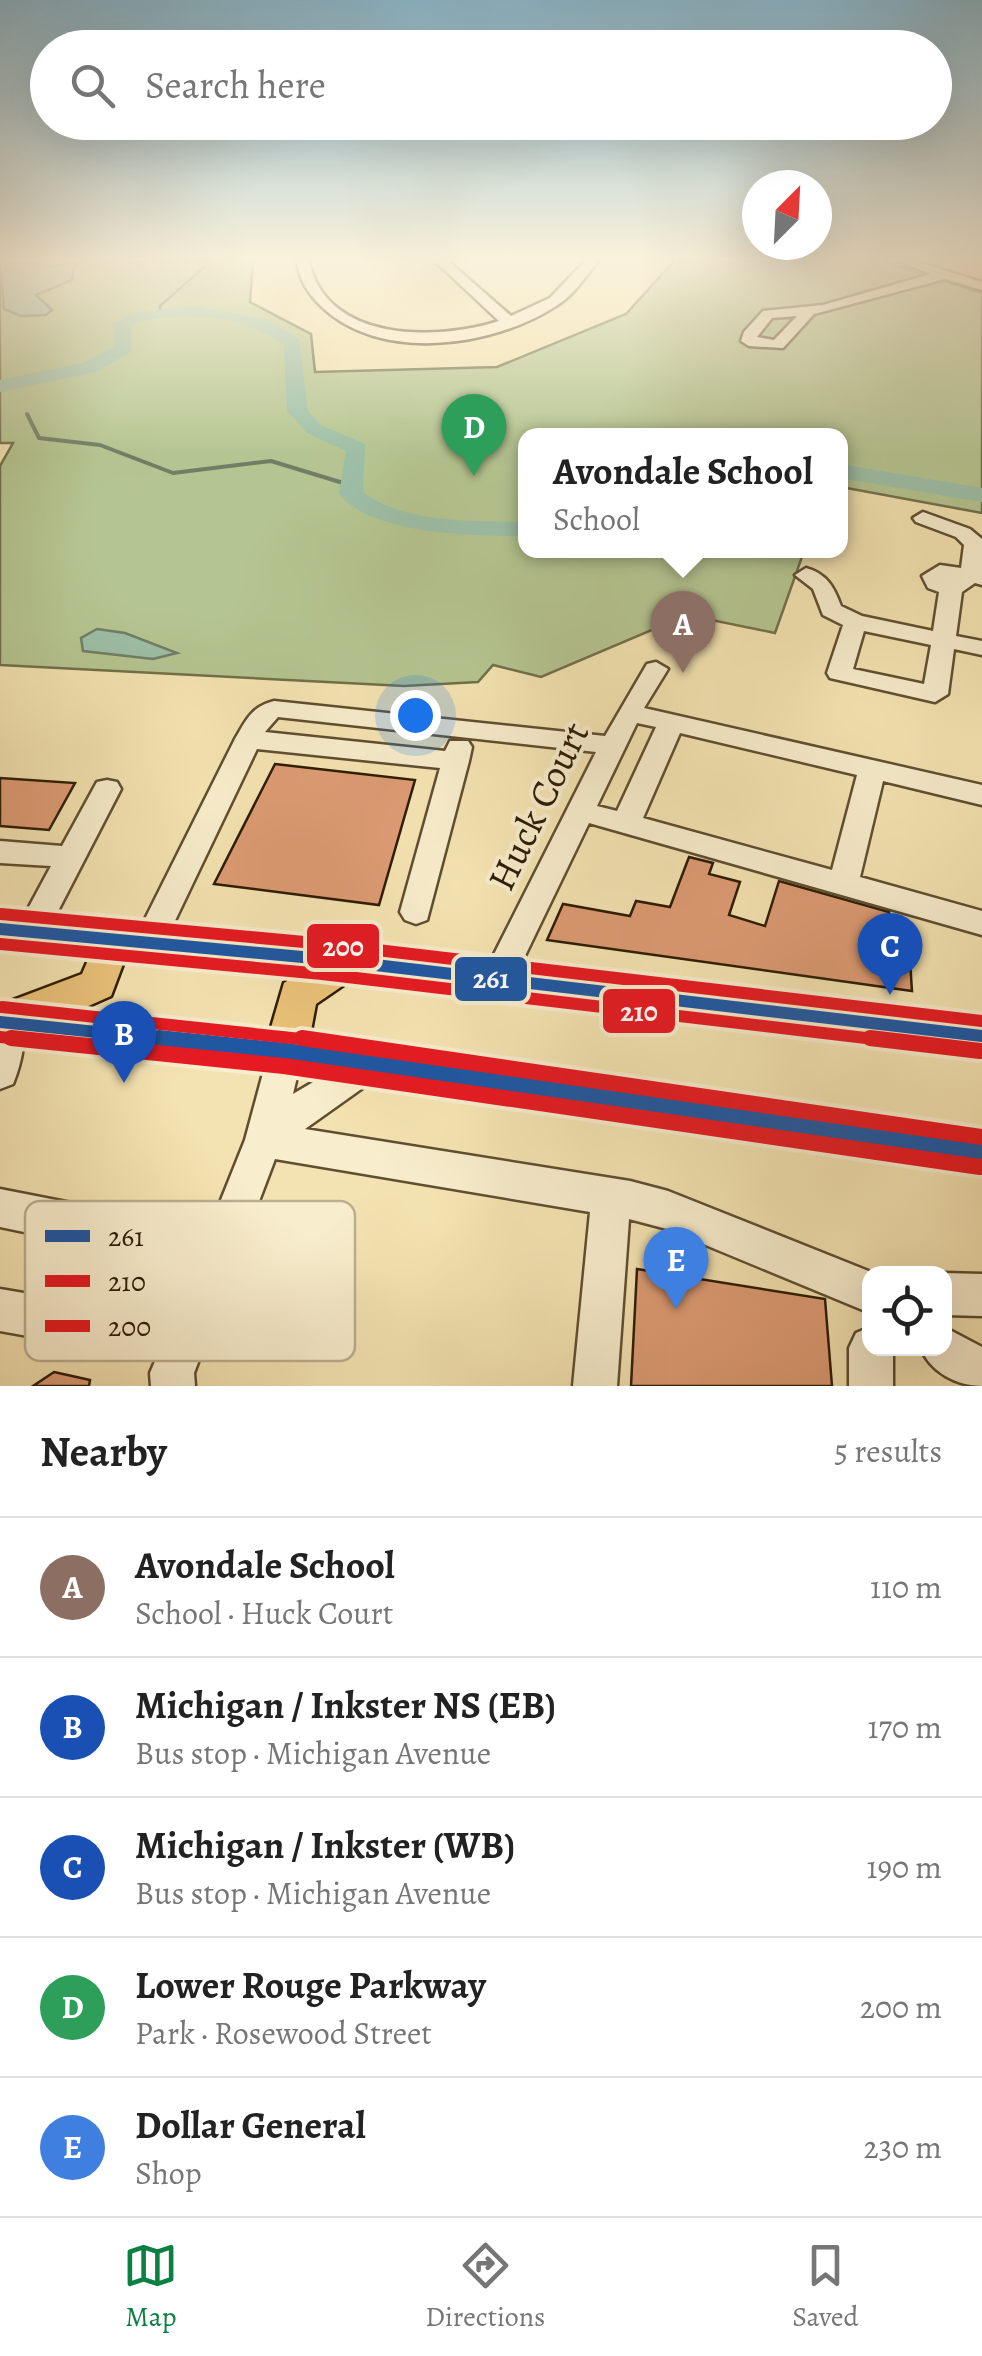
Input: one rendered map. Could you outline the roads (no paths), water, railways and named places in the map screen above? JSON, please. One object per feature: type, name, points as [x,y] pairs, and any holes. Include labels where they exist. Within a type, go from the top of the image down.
[{"type":"main road","points":[[16,930],[347,962],[982,1036]]},
{"type":"main road","points":[[2,1025],[96,984],[108,959],[104,951],[77,934]]},
{"type":"main road","points":[[286,1051],[298,995],[347,962]]},
{"type":"main road","points":[[2,1025],[286,1051],[982,1152]]},
{"type":"street","points":[[358,326],[369,332],[424,338],[481,326]]},
{"type":"street","points":[[855,622],[839,673],[934,694],[942,640],[968,581],[974,540],[923,518]]},
{"type":"street","points":[[806,575],[823,586],[831,610],[855,622],[982,648]]},
{"type":"street","name":"Huck Court","points":[[497,980],[628,713],[656,669]]},
{"type":"street","points":[[150,941],[258,718],[274,709],[613,745]]},
{"type":"street","points":[[628,713],[982,795]]},
{"type":"street","points":[[626,824],[671,723]]},
{"type":"street","points":[[416,912],[464,728]]},
{"type":"street","points":[[248,738],[456,761]]},
{"type":"street","points":[[843,884],[872,770]]},
{"type":"street","points":[[16,930],[72,857],[108,789]]},
{"type":"street","points":[[580,811],[982,923]]},
{"type":"street","points":[[0,852],[72,857]]},
{"type":"street","points":[[0,1074],[2,1025]]},
{"type":"street","points":[[240,1201],[264,1140],[286,1051]]},
{"type":"street","points":[[264,1140],[320,1094],[369,1064]]},
{"type":"street","points":[[264,1140],[611,1197],[668,1210],[862,1289]]},
{"type":"street","points":[[595,1386],[611,1197]]},
{"type":"street","points":[[0,1208],[25,1213]]},
{"type":"street","points":[[952,1294],[982,1295]]},
{"type":"street","points":[[0,1310],[25,1314]]},
{"type":"street","points":[[952,1354],[982,1372]]},
{"type":"street","points":[[871,1356],[871,1386]]},
{"type":"street","points":[[174,1386],[172,1373],[177,1361]]},
{"type":"waterway","points":[[0,386],[89,368],[124,348],[122,326]]},
{"type":"waterway","points":[[265,326],[293,343],[295,400],[304,421],[357,449],[351,494],[364,504],[406,518],[518,529]]},
{"type":"waterway","points":[[27,414],[39,438],[100,445],[173,473],[271,461],[353,486]]},
{"type":"waterway","points":[[848,472],[982,495]]},
{"type":"place","name":"Lower Rouge Parkway","points":[[474,476]]},
{"type":"place","name":"Avondale School","points":[[683,673]]},
{"type":"place","name":"Michigan / Inkster (WB)","points":[[890,995]]},
{"type":"place","name":"Michigan / Inkster NS (EB)","points":[[124,1083]]},
{"type":"place","name":"Dollar General","points":[[676,1309]]}]
